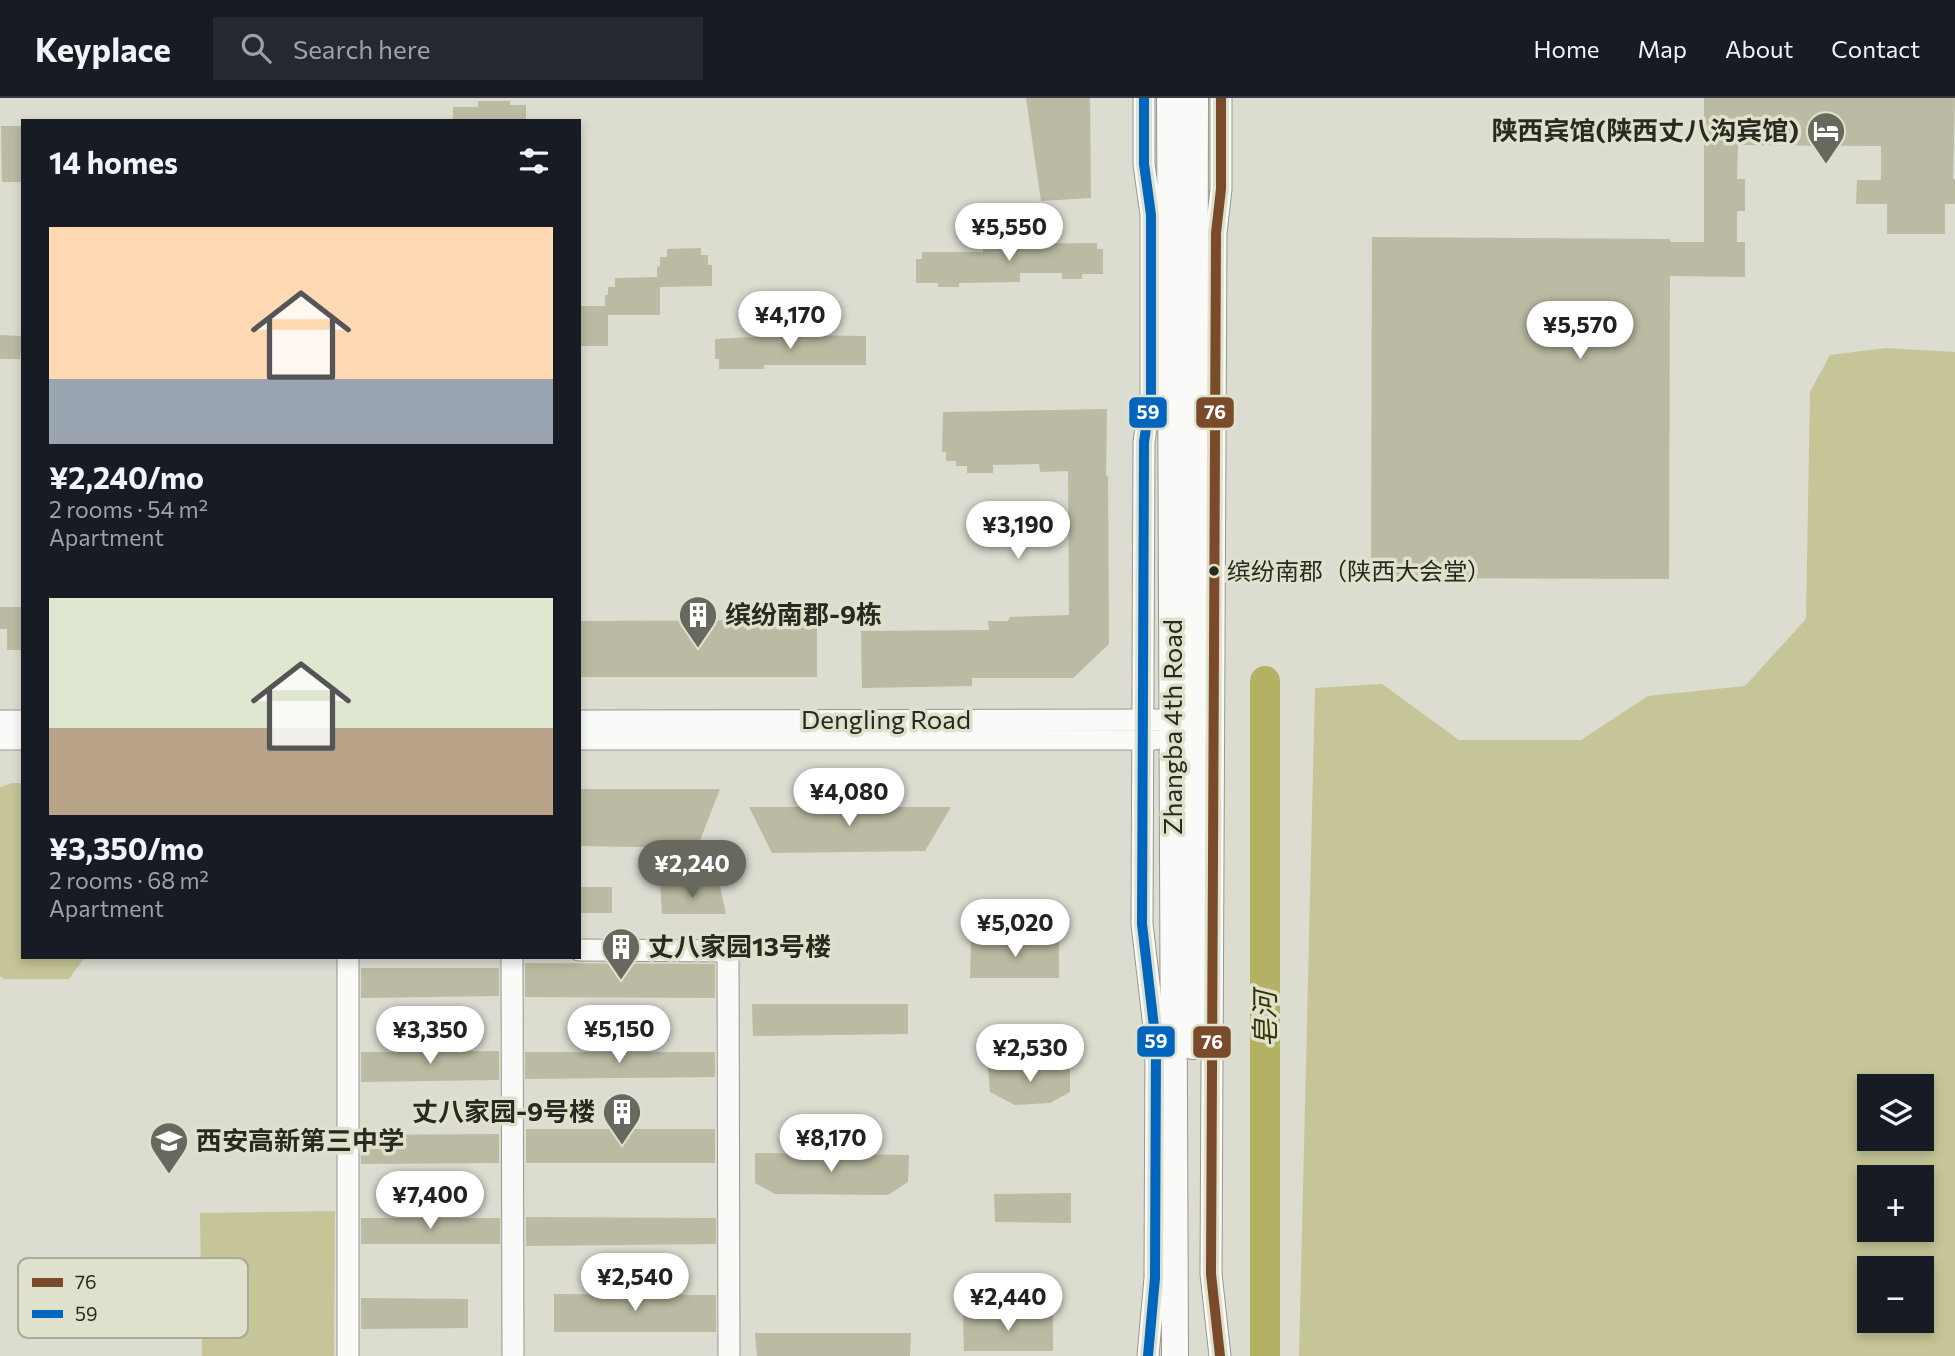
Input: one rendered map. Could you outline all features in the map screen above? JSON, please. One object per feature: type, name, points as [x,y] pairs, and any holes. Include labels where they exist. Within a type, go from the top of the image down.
[{"type":"main road","name":"Zhangba 4th Road","points":[[1170,98],[1192,1356]]},
{"type":"main road","name":"Zhangba 4th Road","points":[[1175,1356],[1195,98]]},
{"type":"street","points":[[1144,98],[1144,164],[1151,215],[1152,394],[1144,442],[1142,924],[1156,1044],[1155,1278],[1148,1356]]},
{"type":"street","points":[[1220,1356],[1212,1260],[1216,233],[1221,189],[1221,98]]},
{"type":"street","points":[[0,721],[21,721]]},
{"type":"street","name":"Dengling Road","points":[[581,721],[1183,729]]},
{"type":"street","name":"Dengling Road","points":[[581,739],[1142,729]]},
{"type":"street","points":[[0,739],[21,739]]},
{"type":"street","points":[[581,950],[728,951],[729,1356]]},
{"type":"street","points":[[348,959],[348,1356]]},
{"type":"street","points":[[512,959],[513,1356]]},
{"type":"green space","points":[[1886,348],[1955,352],[1955,1356],[1299,1356],[1315,688],[1382,684],[1459,740],[1581,740],[1648,696],[1745,686],[1806,619],[1810,392],[1830,355]]},
{"type":"green space","points":[[21,783],[21,959],[84,959],[69,979],[5,979],[0,976],[0,787]]},
{"type":"green space","points":[[335,1211],[334,1356],[202,1356],[202,1338],[248,1338],[248,1258],[201,1258],[200,1213]]},
{"type":"building","points":[[1026,98],[1090,98],[1091,198],[1041,201]]},
{"type":"building","points":[[1704,98],[1955,98],[1955,204],[1945,204],[1945,234],[1887,234],[1887,204],[1856,204],[1857,180],[1881,180],[1881,146],[1738,145],[1737,179],[1745,179],[1745,211],[1737,211],[1737,242],[1745,242],[1745,277],[1670,276],[1669,579],[1371,578],[1372,237],[1670,239],[1670,242],[1704,242]]},
{"type":"building","points":[[478,101],[510,101],[510,105],[526,105],[526,119],[453,119],[453,107],[478,107]]},
{"type":"building","points":[[1,126],[21,126],[21,182],[2,182]]},
{"type":"building","points":[[1097,243],[1097,249],[1103,249],[1103,274],[1082,274],[1082,279],[1062,279],[1062,273],[1020,273],[1020,282],[959,283],[959,287],[916,283],[916,259],[922,259],[922,252],[983,252],[983,244]]},
{"type":"building","points":[[701,248],[701,255],[708,255],[708,265],[712,265],[712,286],[660,287],[660,315],[608,315],[608,346],[581,346],[581,306],[605,306],[605,295],[608,295],[608,287],[615,287],[615,278],[657,277],[660,257],[667,257],[667,249]]},
{"type":"building","points":[[0,335],[21,336],[20,359],[0,359]]},
{"type":"building","points":[[792,335],[866,336],[866,365],[764,365],[764,369],[719,369],[719,359],[715,359],[715,339]]},
{"type":"building","points":[[1107,409],[1109,644],[1073,678],[972,678],[972,686],[862,688],[861,631],[989,630],[988,621],[1008,621],[1010,617],[1069,615],[1068,471],[1040,472],[1039,464],[993,465],[993,473],[967,473],[967,466],[956,466],[956,461],[946,461],[946,452],[942,452],[943,412]]},
{"type":"building","points":[[0,607],[21,607],[21,650],[7,650],[7,629],[0,629]]},
{"type":"building","name":"缤纷南郡-9栋","points":[[581,621],[817,621],[817,677],[581,677]]},
{"type":"building","points":[[581,789],[720,789],[697,848],[581,846]]},
{"type":"building","points":[[749,807],[951,807],[925,851],[772,853]]},
{"type":"building","points":[[660,885],[720,886],[726,914],[662,914]]},
{"type":"building","points":[[581,887],[612,887],[612,913],[581,913]]},
{"type":"building","points":[[1059,940],[1059,978],[970,978],[971,941]]},
{"type":"building","name":"丈八家园13号楼","points":[[525,963],[715,964],[715,998],[525,997]]},
{"type":"building","points":[[361,968],[499,968],[499,996],[361,998]]},
{"type":"building","points":[[752,1004],[908,1004],[908,1034],[753,1036]]},
{"type":"building","points":[[499,1051],[499,1080],[361,1082],[361,1052]]},
{"type":"building","points":[[525,1052],[715,1052],[715,1077],[525,1079]]},
{"type":"building","points":[[1070,1067],[1070,1092],[1050,1103],[1015,1105],[990,1092],[988,1068]]},
{"type":"building","name":"丈八家园-9号楼","points":[[526,1129],[715,1129],[715,1163],[526,1163]]},
{"type":"building","points":[[499,1134],[499,1163],[361,1164],[361,1135]]},
{"type":"building","points":[[755,1153],[909,1155],[908,1182],[888,1195],[775,1194],[755,1183]]},
{"type":"building","points":[[1071,1193],[1071,1223],[995,1222],[994,1194]]},
{"type":"building","points":[[526,1217],[716,1218],[716,1244],[526,1246]]},
{"type":"building","points":[[361,1218],[500,1218],[500,1244],[361,1244]]},
{"type":"building","points":[[554,1294],[716,1295],[716,1332],[554,1332]]},
{"type":"building","points":[[361,1298],[468,1299],[468,1328],[361,1329]]},
{"type":"building","points":[[963,1316],[1053,1316],[1053,1351],[964,1351]]},
{"type":"building","points":[[755,1333],[911,1333],[910,1356],[757,1356]]},
{"type":"waterway","name":"皂河","points":[[1265,681],[1265,1356]]},
{"type":"transit line","name":"59","points":[[1144,98],[1144,164],[1151,215],[1151,394],[1144,442],[1142,924],[1156,1044],[1155,1278],[1148,1356]]},
{"type":"transit line","name":"76","points":[[1220,1356],[1211,1274],[1216,233],[1221,189],[1221,98]]},
{"type":"place","name":"陕西宾馆(陕西丈八沟宾馆)","points":[[1826,165]]},
{"type":"place","name":"缤纷南郡（陕西大会堂）","points":[[1214,571]]},
{"type":"place","name":"缤纷南郡-9栋","points":[[698,649]]},
{"type":"place","name":"丈八家园13号楼","points":[[621,981]]},
{"type":"place","name":"丈八家园-9号楼","points":[[622,1146]]},
{"type":"place","name":"西安高新第三中学","points":[[169,1175]]}]
